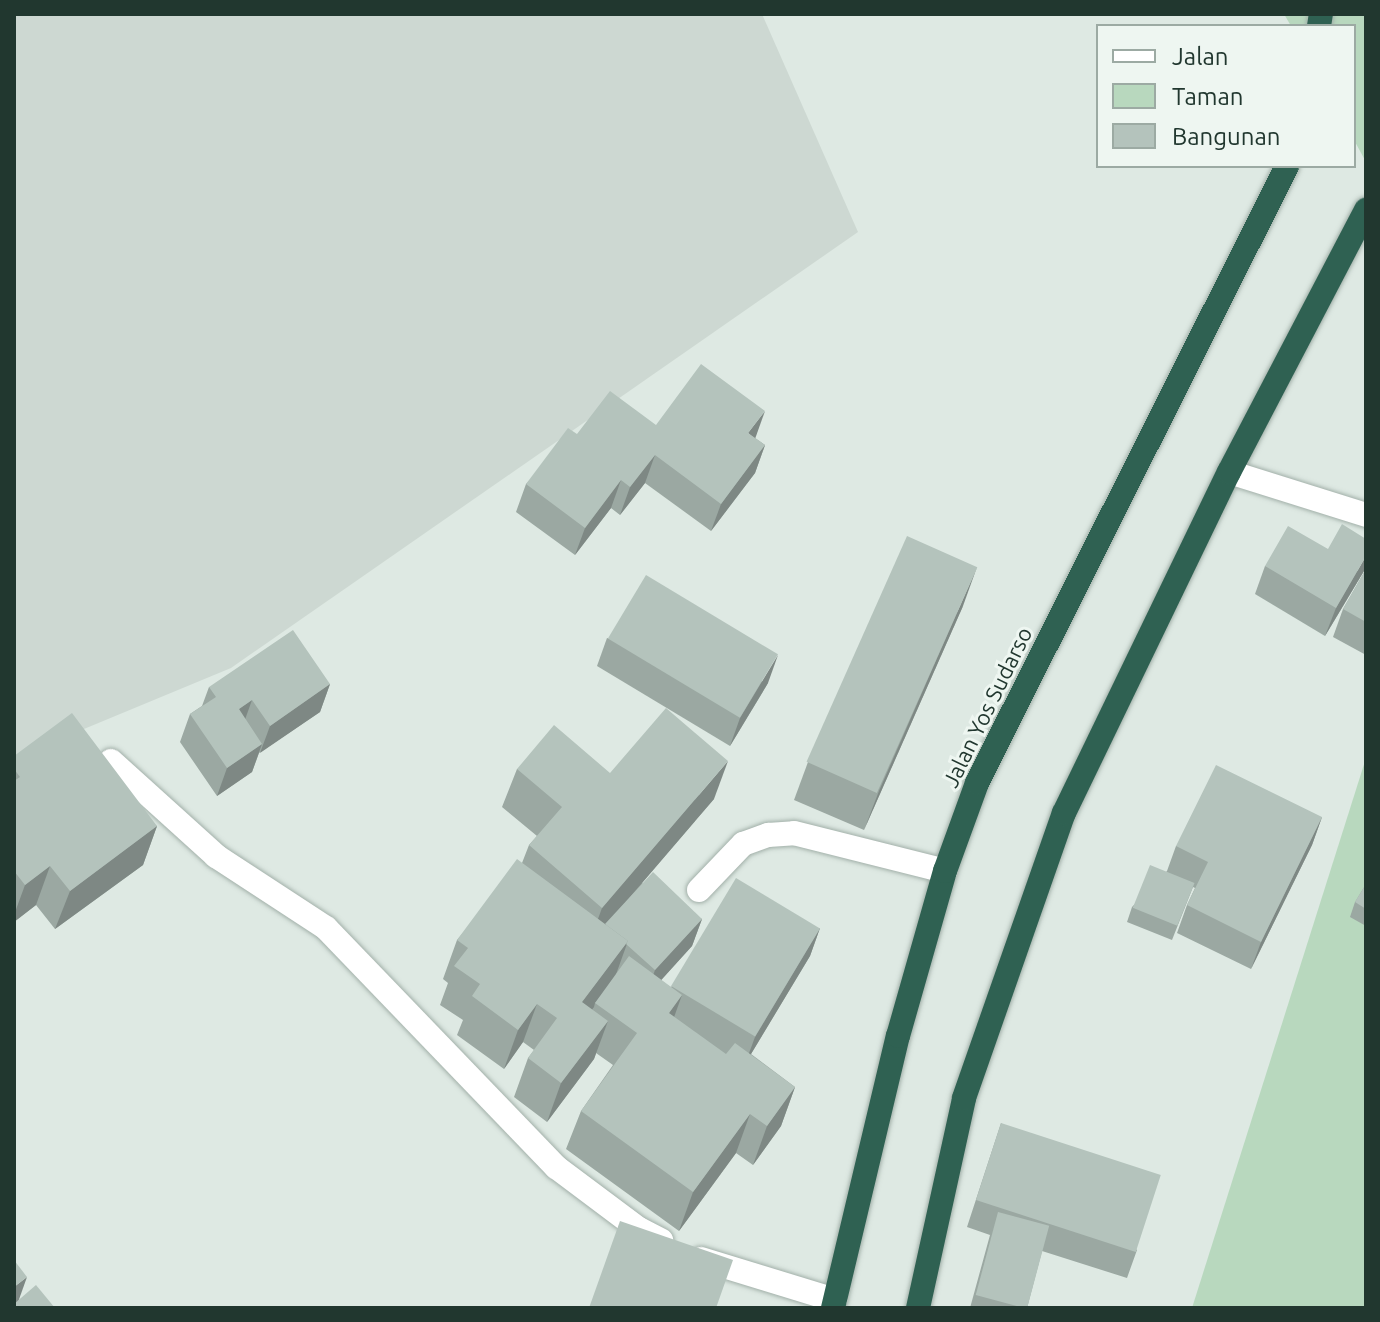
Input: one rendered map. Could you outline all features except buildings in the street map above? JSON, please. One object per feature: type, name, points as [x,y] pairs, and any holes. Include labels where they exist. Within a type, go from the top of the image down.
[{"type":"highway","name":"Jalan Yos Sudarso","points":[[834,1304],[898,1036],[945,871],[977,783],[1286,168]]},
{"type":"highway","points":[[918,1308],[964,1098],[1064,813],[1229,472],[1366,210]]},
{"type":"street","points":[[1229,472],[1366,515]]},
{"type":"street","points":[[111,761],[216,856],[326,928],[556,1167],[639,1229],[709,1263],[834,1304]]},
{"type":"street","points":[[699,890],[743,844],[768,835],[794,833],[945,871]]},
{"type":"shaded area","points":[[14,14],[762,14],[858,232],[231,668],[14,758]]},
{"type":"green space","points":[[1284,14],[1366,14],[1366,162],[1356,144],[1356,24],[1290,24]]},
{"type":"green space","points":[[1366,758],[1366,1308],[1192,1308]]}]
